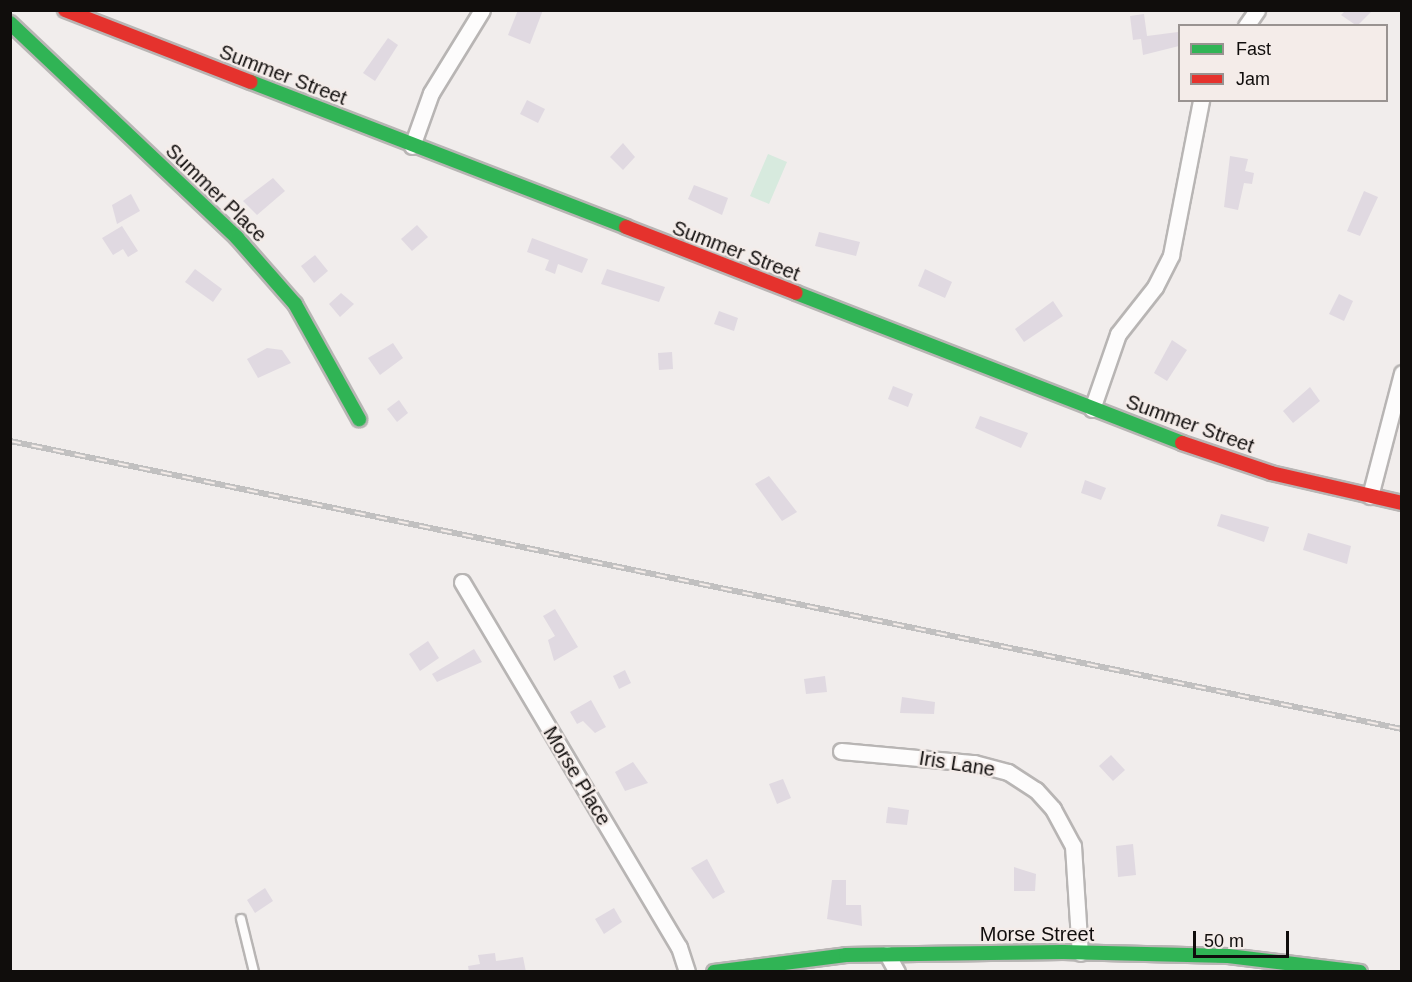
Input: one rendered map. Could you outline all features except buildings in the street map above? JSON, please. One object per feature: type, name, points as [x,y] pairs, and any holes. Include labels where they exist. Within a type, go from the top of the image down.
[{"type":"main road","name":"Summer Street","points":[[65,10],[1092,409],[1243,464],[1401,503]]},
{"type":"main road","name":"Summer Place","points":[[10,23],[237,238],[288,295],[359,419]]},
{"type":"main road","name":"Morse Street","points":[[714,972],[887,954],[1080,953],[1228,956],[1360,972]]},
{"type":"street","points":[[412,146],[431,93],[482,10]]},
{"type":"street","points":[[1247,24],[1257,10]]},
{"type":"street","points":[[1092,409],[1118,334],[1155,286],[1171,255],[1202,102]]},
{"type":"street","points":[[1370,496],[1401,373]]},
{"type":"street","name":"Morse Place","points":[[462,582],[679,947],[687,972]]},
{"type":"street","name":"Iris Lane","points":[[841,751],[974,764],[1008,772],[1036,790],[1053,809],[1073,846],[1080,953]]},
{"type":"street","points":[[887,954],[897,972]]},
{"type":"lane","points":[[241,919],[254,972]]},
{"type":"green space","points":[[768,154],[787,162],[769,204],[750,196]]},
{"type":"railway","points":[[10,441],[1402,729]]},
{"type":"traffic: fast","points":[[10,23],[237,238],[295,304],[359,419]]},
{"type":"traffic: fast","points":[[251,82],[626,227]]},
{"type":"traffic: fast","points":[[796,293],[1182,443]]},
{"type":"traffic: fast","points":[[714,972],[846,955],[1063,952],[1228,956],[1360,972]]},
{"type":"traffic: jam","points":[[65,10],[251,82]]},
{"type":"traffic: jam","points":[[626,227],[796,293]]},
{"type":"traffic: jam","points":[[1182,443],[1271,473],[1402,503]]}]
